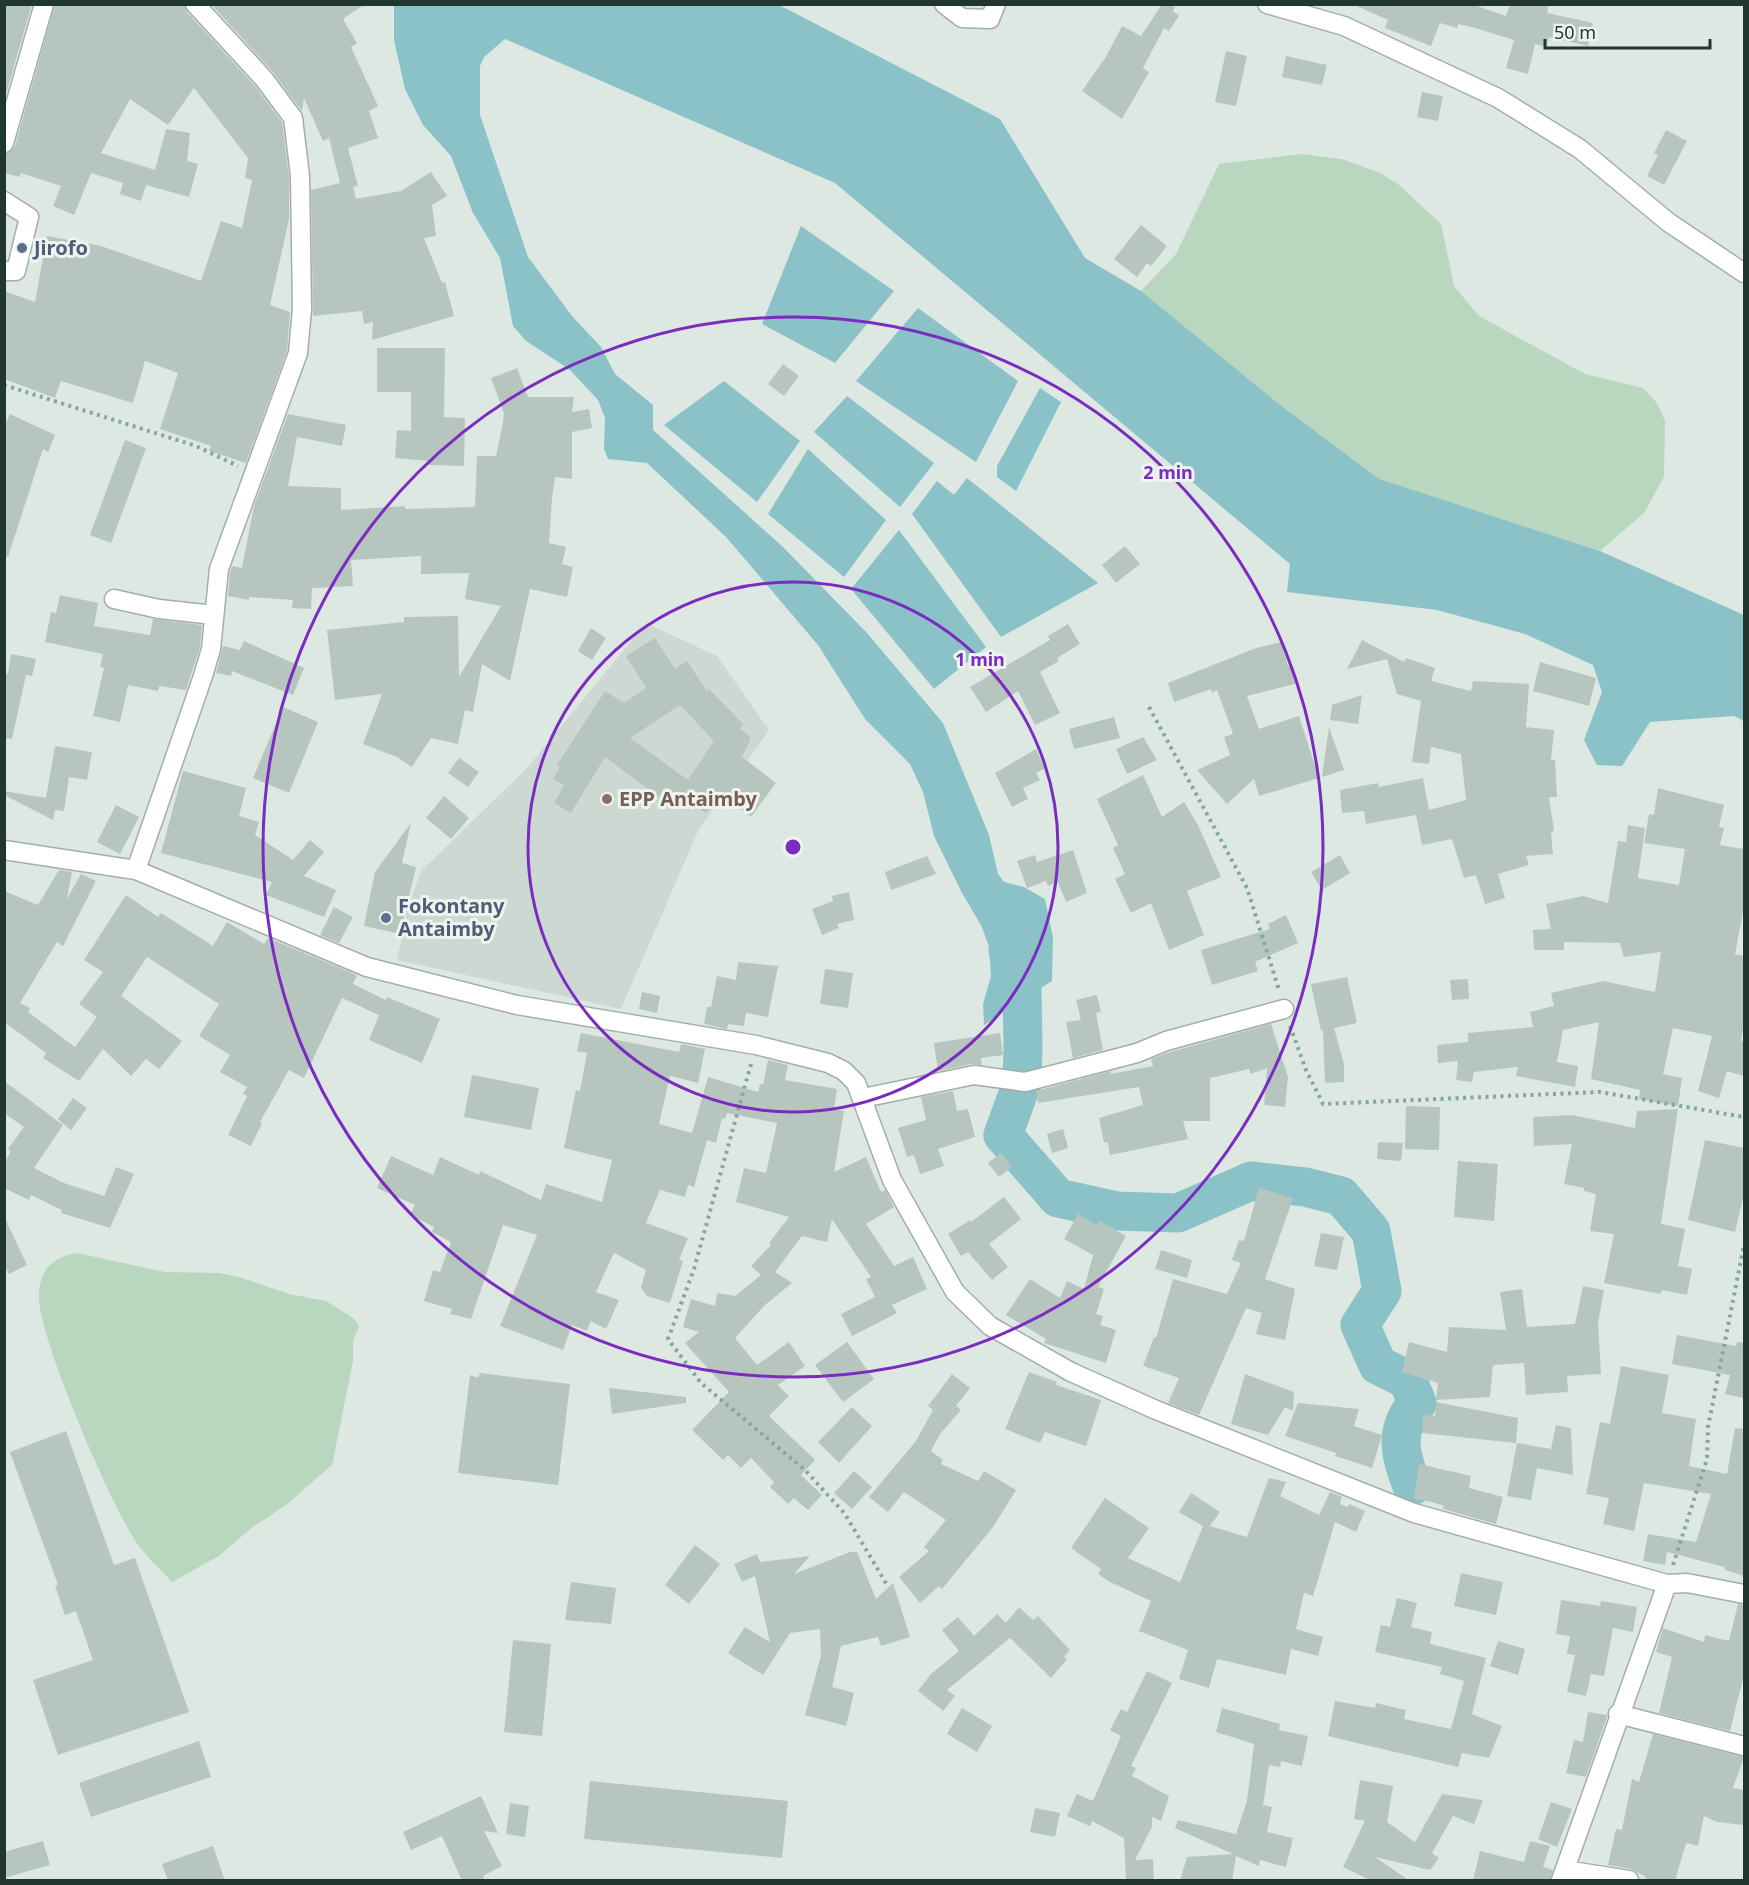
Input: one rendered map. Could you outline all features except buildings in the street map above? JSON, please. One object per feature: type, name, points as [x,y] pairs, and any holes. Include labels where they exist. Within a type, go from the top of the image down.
[{"type":"street","points":[[4,143],[44,4]]},
{"type":"street","points":[[136,870],[211,649],[219,569],[297,353],[302,309],[300,187],[293,118],[264,79],[195,4]]},
{"type":"street","points":[[944,4],[962,18],[990,19],[996,4]]},
{"type":"street","points":[[1267,4],[1344,26],[1498,98],[1580,149],[1668,222],[1744,273]]},
{"type":"street","points":[[4,201],[29,217],[16,272],[4,271]]},
{"type":"street","points":[[114,599],[159,609],[214,615]]},
{"type":"street","points":[[4,850],[136,870],[367,967],[517,1005],[756,1044],[828,1063],[844,1071],[856,1083],[892,1180],[955,1292],[990,1326],[1071,1372],[1156,1410],[1420,1515],[1667,1584],[1687,1583],[1744,1594]]},
{"type":"street","points":[[863,1098],[975,1075],[1022,1082],[1137,1053],[1166,1041],[1284,1009]]},
{"type":"street","points":[[1629,1881],[1563,1875],[1618,1714],[1667,1584]]},
{"type":"street","points":[[1618,1714],[1744,1746]]},
{"type":"path","points":[[4,385],[196,446],[253,473]]},
{"type":"path","points":[[1149,707],[1247,888],[1284,1009],[1306,1070],[1323,1104],[1600,1092],[1744,1117]]},
{"type":"path","points":[[756,1044],[694,1269],[668,1339],[701,1383],[805,1470],[845,1514],[887,1585]]},
{"type":"path","points":[[1667,1584],[1707,1459],[1708,1427],[1744,1245]]},
{"type":"shaded area","name":"EPP Antaimby","points":[[646,623],[717,656],[769,730],[698,831],[621,1009],[397,960],[408,908],[421,871],[527,768]]},
{"type":"green space","points":[[1301,154],[1342,159],[1380,173],[1398,184],[1441,224],[1454,286],[1479,316],[1585,374],[1643,388],[1657,403],[1665,421],[1664,477],[1644,513],[1600,551],[1379,480],[1279,404],[1141,291],[1176,254],[1219,164]]},
{"type":"green space","points":[[77,1253],[165,1272],[218,1273],[239,1277],[289,1294],[326,1301],[353,1318],[359,1326],[353,1341],[353,1361],[332,1465],[286,1505],[250,1529],[219,1556],[172,1582],[142,1550],[127,1526],[77,1419],[49,1341],[41,1311],[39,1291],[43,1275],[56,1260]]},
{"type":"water","points":[[394,5],[779,5],[1000,119],[1085,258],[1141,291],[1279,404],[1379,479],[1600,551],[1744,615],[1744,721],[1734,716],[1650,722],[1622,766],[1597,765],[1584,740],[1602,692],[1593,665],[1525,634],[1437,610],[1287,592],[1290,564],[835,183],[505,39],[484,57],[480,66],[480,115],[528,257],[572,316],[601,347],[615,374],[653,405],[653,430],[783,547],[867,633],[943,723],[989,835],[998,874],[1004,882],[1024,887],[1045,899],[1053,938],[1052,981],[984,1025],[983,1004],[991,976],[989,947],[982,927],[934,836],[923,792],[910,764],[865,719],[818,645],[726,537],[647,463],[608,459],[604,449],[605,418],[598,400],[569,369],[526,341],[513,326],[500,258],[473,213],[451,156],[423,125],[405,89],[394,40]]},
{"type":"water","points":[[801,226],[894,291],[835,363],[762,324]]},
{"type":"water","points":[[918,308],[1018,381],[976,462],[856,381]]},
{"type":"water","points":[[724,381],[800,441],[757,502],[664,425]]},
{"type":"water","points":[[1040,388],[1061,402],[1016,491],[997,477],[997,466]]},
{"type":"water","points":[[847,396],[934,463],[900,507],[814,432]]},
{"type":"water","points":[[808,449],[886,520],[844,577],[768,514]]},
{"type":"water","points":[[967,478],[1098,583],[1001,637],[912,514],[937,481],[954,495]]},
{"type":"water","points":[[899,530],[986,647],[934,689],[851,589]]},
{"type":"waterway","points":[[1008,950],[1022,987],[1023,1048],[1022,1083],[1003,1135],[1058,1198],[1117,1211],[1178,1213],[1251,1181],[1305,1187],[1341,1196],[1371,1231],[1382,1291],[1360,1325],[1378,1365],[1408,1380],[1417,1403],[1404,1424],[1401,1443],[1404,1463],[1412,1486]]},
{"type":"place","name":"Jirofo","points":[[22,248]]},
{"type":"place","name":"EPP Antaimby","points":[[607,799]]},
{"type":"place","name":"Fokontany Antaimby","points":[[386,918]]}]
